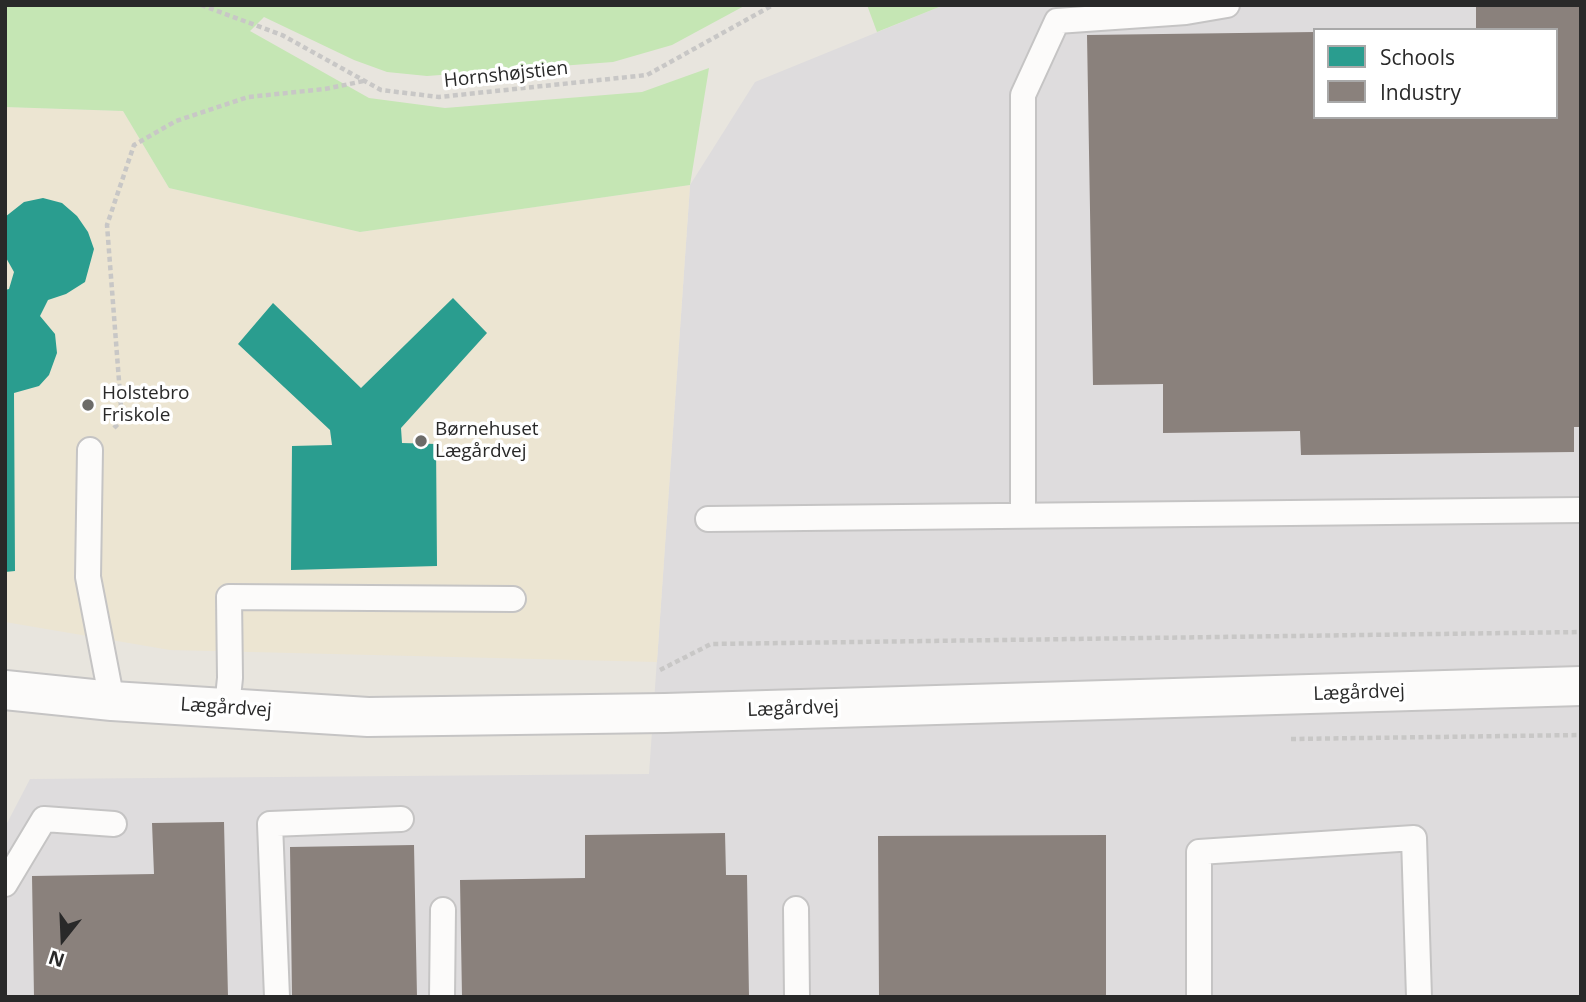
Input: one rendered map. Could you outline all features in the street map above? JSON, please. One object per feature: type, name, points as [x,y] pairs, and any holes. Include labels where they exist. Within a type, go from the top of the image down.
[{"type":"street","name":"Lægårdvej","points":[[5,690],[112,701],[368,717],[652,713],[1581,686]]},
{"type":"lane","points":[[1023,515],[1023,95],[1056,21],[1186,12],[1227,5]]},
{"type":"lane","points":[[90,450],[88,577],[112,701]]},
{"type":"lane","points":[[708,519],[1581,510]]},
{"type":"lane","points":[[227,707],[230,678],[229,597],[513,599]]},
{"type":"lane","points":[[277,997],[270,824],[401,819]]},
{"type":"lane","points":[[5,884],[44,820],[114,824]]},
{"type":"lane","points":[[1199,997],[1199,852],[1414,838],[1419,997]]},
{"type":"lane","points":[[796,909],[797,997]]},
{"type":"lane","points":[[442,997],[443,910]]},
{"type":"path","name":"Hornshøjstien","points":[[201,5],[282,34],[381,90],[439,97],[647,75],[773,5]]},
{"type":"path","points":[[90,450],[122,420],[107,225],[134,145],[176,121],[248,97],[325,89],[365,81]]},
{"type":"path","points":[[650,674],[711,645],[1581,632]]},
{"type":"shaded area","points":[[944,5],[1581,5],[1581,997],[5,997],[5,827],[30,779],[649,774],[690,185],[755,82]]},
{"type":"shaded area","name":"Børnehuset Lægårdvej","points":[[5,107],[123,111],[169,188],[360,232],[690,185],[657,662],[170,650],[5,622]]},
{"type":"green space","points":[[5,5],[746,5],[672,45],[613,62],[427,76],[387,72],[354,60],[264,17],[250,31],[369,98],[445,108],[642,92],[709,68],[690,185],[360,232],[169,188],[123,111],[5,107]]},
{"type":"green space","points":[[867,5],[944,5],[877,32]]},
{"type":"building: Schools","points":[[43,198],[62,203],[77,216],[88,232],[94,249],[85,282],[66,294],[48,300],[40,316],[55,334],[57,353],[49,375],[39,386],[14,393],[15,571],[5,572],[5,290],[9,289],[14,272],[5,256],[5,217],[24,202]]},
{"type":"building: Schools","points":[[453,298],[487,333],[401,428],[402,443],[436,444],[437,566],[291,570],[292,446],[332,445],[330,430],[238,344],[273,303],[361,388]]},
{"type":"building: Industry","points":[[1476,5],[1581,5],[1581,427],[1574,427],[1574,452],[1301,455],[1300,431],[1163,433],[1163,384],[1093,385],[1087,35],[1313,32],[1313,119],[1558,119],[1558,28],[1476,28]]},
{"type":"building: Industry","points":[[224,822],[228,997],[34,997],[32,876],[154,874],[152,823]]},
{"type":"building: Industry","points":[[725,833],[726,875],[747,875],[749,997],[462,997],[460,880],[585,878],[585,835]]},
{"type":"building: Industry","points":[[1106,835],[1106,996],[879,996],[878,836]]},
{"type":"building: Industry","points":[[414,845],[417,997],[292,997],[290,847]]},
{"type":"place","name":"Holstebro Friskole","points":[[88,405]]},
{"type":"place","name":"Børnehuset Lægårdvej","points":[[421,441]]}]
